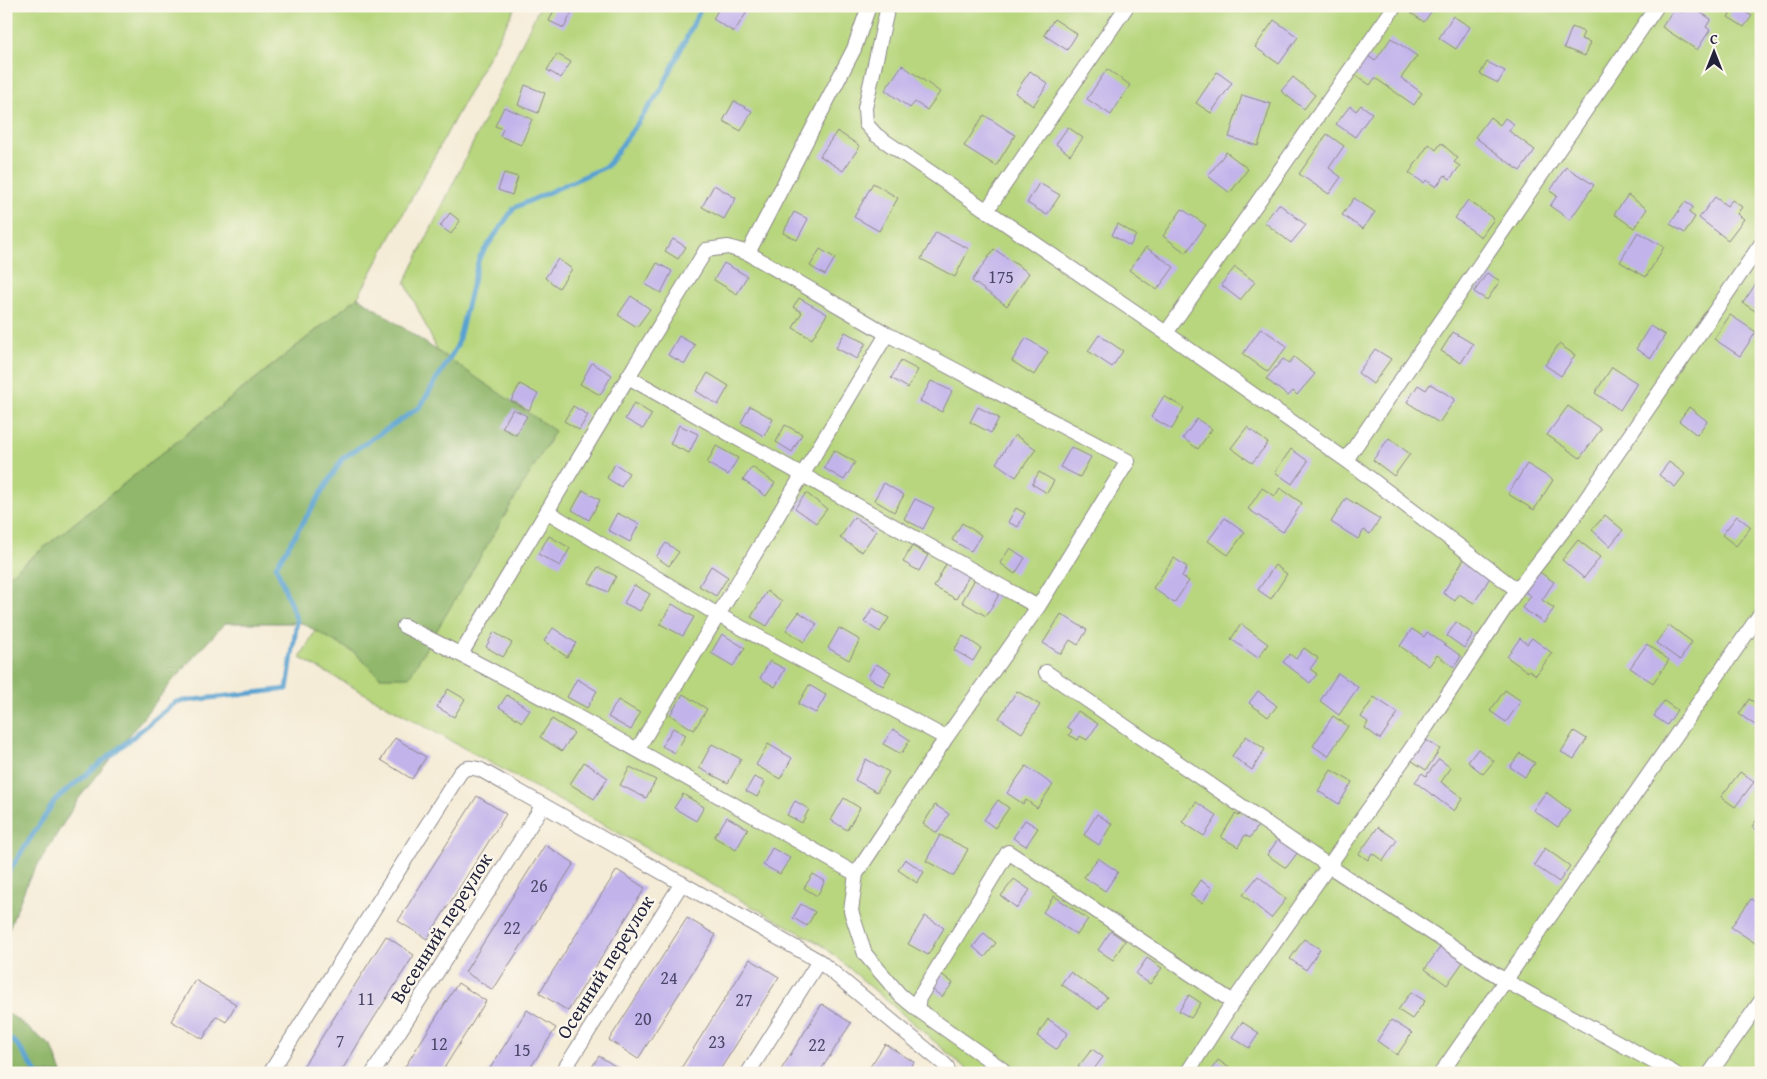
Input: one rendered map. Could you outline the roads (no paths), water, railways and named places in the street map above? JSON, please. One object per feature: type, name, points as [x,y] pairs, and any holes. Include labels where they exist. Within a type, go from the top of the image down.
[{"type":"street","points":[[748,253],[854,49],[870,6]]},
{"type":"street","points":[[888,6],[865,108],[866,124],[876,135],[1166,333],[1346,460],[1517,590]]},
{"type":"street","points":[[987,210],[1127,6]]},
{"type":"street","points":[[1166,333],[1395,6]]},
{"type":"street","points":[[1346,460],[1657,6]]},
{"type":"street","points":[[1187,1073],[1233,1002],[1330,866],[1517,590],[1574,518],[1761,244]]},
{"type":"street","points":[[461,654],[706,250],[728,246],[748,253],[887,334],[1128,461],[1038,607],[946,738],[856,874],[851,911],[865,954],[900,995],[917,1010],[1002,1071]]},
{"type":"street","points":[[636,750],[887,334]]},
{"type":"street","points":[[628,377],[1038,607]]},
{"type":"street","points":[[548,512],[718,614],[946,738]]},
{"type":"street","points":[[1441,1073],[1761,613]]},
{"type":"street","points":[[404,626],[461,654],[636,750],[856,874]]},
{"type":"street","points":[[1046,672],[1330,866],[1504,980],[1674,1073]]},
{"type":"street","points":[[270,1073],[463,769],[473,767],[819,961],[948,1070]]},
{"type":"street","name":"Весенний переулок","points":[[373,1073],[542,805]]},
{"type":"street","points":[[917,1010],[919,998],[1008,852],[1233,1002]]},
{"type":"street","name":"Осенний переулок","points":[[562,1073],[682,883]]},
{"type":"street","points":[[748,1073],[819,961]]},
{"type":"street","points":[[1710,1073],[1761,1001]]},
{"type":"waterway","points":[[6,876],[56,799],[176,702],[287,689],[297,621],[276,566],[343,458],[420,407],[457,346],[479,258],[514,208],[607,166],[661,90],[702,6]]},
{"type":"waterway","points":[[6,1037],[16,1043],[37,1073]]}]
